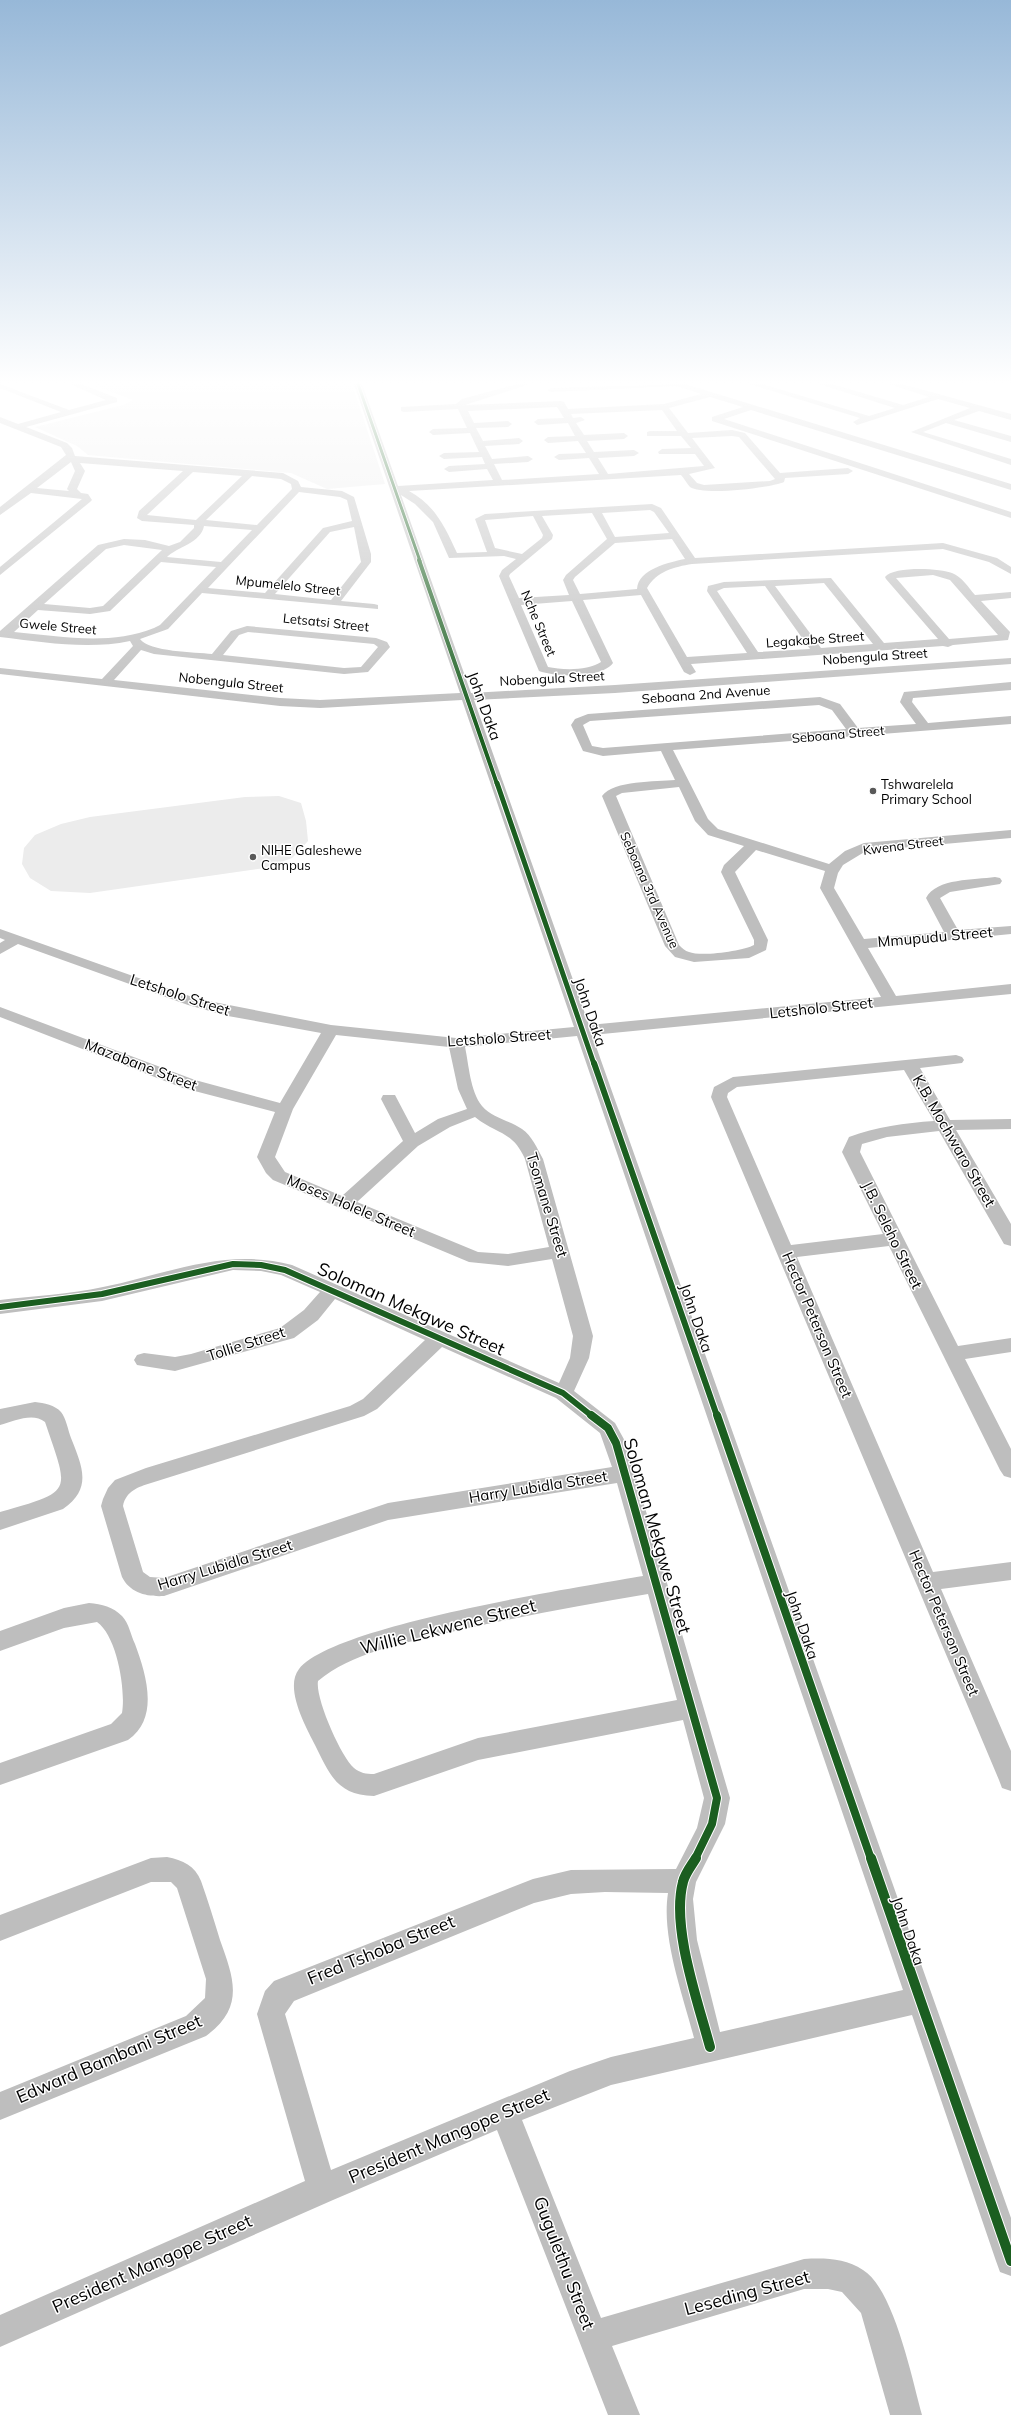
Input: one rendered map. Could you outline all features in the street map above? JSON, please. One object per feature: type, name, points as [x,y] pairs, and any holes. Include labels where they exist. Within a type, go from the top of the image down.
[{"type":"street","points":[[0,512],[20,497]]},
{"type":"street","points":[[0,572],[87,500],[85,497]]},
{"type":"street","points":[[161,497],[141,515],[146,518],[260,528]]},
{"type":"street","points":[[198,523],[225,497]]},
{"type":"street","name":"Gwele Street","points":[[2,634],[88,643],[136,642],[164,626],[290,497]]},
{"type":"street","points":[[334,603],[366,562],[349,497]]},
{"type":"street","name":"John Daka","points":[[399,497],[466,696],[500,786],[583,1032],[1011,2261]]},
{"type":"street","points":[[413,497],[424,506],[431,518],[437,520],[453,556],[502,554]]},
{"type":"street","points":[[953,497],[1011,515]]},
{"type":"street","points":[[524,558],[502,554],[490,549],[480,519],[488,516],[652,507],[658,510],[692,562]]},
{"type":"street","points":[[595,510],[612,540],[675,536]]},
{"type":"street","name":"Nche Street","points":[[536,513],[548,537],[504,576],[543,669],[561,672],[603,668],[607,663],[569,584],[569,578],[612,540]]},
{"type":"street","points":[[35,607],[90,611],[106,609],[169,549],[184,544],[200,528],[198,523]]},
{"type":"street","points":[[268,596],[327,530],[357,523]]},
{"type":"street","points":[[2,634],[108,544],[117,542],[161,546],[169,549]]},
{"type":"street","points":[[696,683],[685,661],[642,588],[644,583],[664,567],[692,562],[943,546],[1009,567]]},
{"type":"street","points":[[160,559],[224,565]]},
{"type":"street","name":"Legakabe Street","points":[[685,661],[948,644],[998,640],[1005,636],[1004,632],[954,578],[946,574],[931,572],[890,576],[948,644]]},
{"type":"street","points":[[755,657],[712,591],[719,586],[828,580],[882,648]]},
{"type":"street","points":[[768,583],[819,652]]},
{"type":"street","name":"Mpumelelo Street","points":[[200,590],[374,607]]},
{"type":"street","points":[[515,602],[644,592]]},
{"type":"street","points":[[973,598],[1011,595]]},
{"type":"street","name":"Letsatsi Street","points":[[136,642],[154,651],[215,657],[359,671],[368,668],[384,647],[383,644],[376,641],[247,629],[235,633],[215,657]]},
{"type":"street","points":[[106,682],[136,642]]},
{"type":"street","name":"Nobengula Street","points":[[0,671],[299,704],[696,683],[1011,661]]},
{"type":"street","points":[[925,727],[906,702],[908,695],[1011,686]]},
{"type":"street","name":"Seboana 2nd Avenue","points":[[590,750],[587,748],[577,725],[579,722],[588,718],[806,701],[820,701],[833,705],[854,732]]},
{"type":"street","name":"Seboana Street","points":[[590,750],[603,752],[665,748],[1011,720]]},
{"type":"street","points":[[665,748],[681,783],[707,828],[723,837],[831,869],[827,888],[892,1002]]},
{"type":"street","name":"Seboana 3rd Avenue","points":[[681,783],[620,789],[612,792],[609,796],[672,946],[678,953],[689,958],[698,958],[749,954],[761,947],[761,940],[728,872],[729,868],[752,846]]},
{"type":"street","name":"Kwena Street","points":[[831,869],[848,853],[864,847],[1011,834]]},
{"type":"street","points":[[954,936],[933,898],[934,894],[946,888],[995,881]]},
{"type":"street","name":"Mmupudu Street","points":[[858,944],[1011,930]]},
{"type":"street","name":"Letsholo Street","points":[[0,933],[193,1002],[228,1011],[331,1030],[456,1043],[892,1002],[1011,989]]},
{"type":"street","points":[[0,950],[17,938]]},
{"type":"street","name":"Mazabane Street","points":[[0,1012],[189,1084],[285,1110]]},
{"type":"street","name":"Moses Holele Street","points":[[331,1030],[285,1110],[266,1157],[268,1163],[279,1176],[344,1204],[486,1260],[508,1260],[560,1252]]},
{"type":"street","points":[[344,1204],[412,1142],[444,1123],[476,1111],[468,1094],[456,1043]]},
{"type":"street","name":"Hector Peterson Street","points":[[956,1060],[733,1082],[720,1091],[719,1097],[1011,1780]]},
{"type":"street","name":"K.B. Mochwaro Street","points":[[910,1064],[1011,1240]]},
{"type":"street","points":[[389,1099],[412,1142]]},
{"type":"street","name":"Tsomane Street","points":[[476,1111],[512,1129],[528,1143],[583,1336],[583,1349],[579,1363],[563,1392]]},
{"type":"street","name":"J.B. Seleho Street","points":[[1011,1124],[945,1126],[873,1133],[855,1141],[851,1147],[851,1152],[952,1354],[1005,1443],[1011,1470]]},
{"type":"street","points":[[785,1252],[895,1239]]},
{"type":"street","name":"Soloman Mekgwe Street","points":[[0,1307],[102,1294],[174,1275],[233,1264],[261,1265],[285,1270],[563,1392],[608,1428],[616,1443],[625,1473],[716,1798],[716,1813],[712,1829],[683,1881],[678,1907],[681,1929],[710,2047]]},
{"type":"street","name":"Tollie Street","points":[[144,1360],[175,1364],[192,1361],[287,1333],[311,1315],[332,1290]]},
{"type":"street","name":"Harry Lubidla Street","points":[[440,1337],[370,1404],[357,1411],[146,1476],[119,1487],[113,1495],[112,1506],[133,1577],[140,1584],[151,1588],[164,1586],[388,1512],[625,1473]]},
{"type":"street","points":[[952,1354],[1011,1345]]},
{"type":"street","points":[[0,1417],[32,1410],[49,1413],[54,1418],[73,1479],[72,1490],[61,1502],[0,1521]]},
{"type":"street","points":[[927,1582],[1011,1571]]},
{"type":"street","name":"Willie Lekwene Street","points":[[656,1583],[467,1618],[330,1658],[308,1674],[304,1685],[309,1703],[342,1773],[349,1781],[362,1785],[374,1785],[478,1749],[691,1708]]},
{"type":"street","points":[[0,1641],[74,1616],[98,1613],[108,1617],[116,1625],[137,1698],[135,1713],[130,1724],[119,1732],[0,1774]]},
{"type":"street","name":"Edward Bambani Street","points":[[0,1928],[151,1870],[171,1869],[181,1872],[188,1881],[220,1979],[221,1994],[214,2010],[196,2026],[0,2106]]},
{"type":"street","name":"Fred Tshoba Street","points":[[322,2189],[272,2014],[275,2000],[284,1991],[533,1891],[571,1882],[605,1880],[683,1881]]},
{"type":"street","name":"President Mangope Street","points":[[0,2331],[322,2189],[504,2111],[611,2070],[919,2000]]},
{"type":"street","name":"Gugulethu Street","points":[[504,2111],[624,2415]]},
{"type":"street","name":"Leseding Street","points":[[592,2336],[804,2274],[827,2274],[854,2279],[864,2290],[874,2306],[906,2415]]},
{"type":"shaded area","points":[[279,796],[301,803],[306,821],[308,841],[292,858],[265,868],[90,893],[51,891],[30,878],[22,864],[24,848],[35,835],[61,824],[90,817],[245,797]]},
{"type":"cycle path","points":[[397,497],[1011,2261]]},
{"type":"cycle path","points":[[0,1307],[102,1294],[204,1269],[233,1264],[261,1265],[285,1270],[563,1393],[608,1428],[616,1443],[717,1798],[712,1824],[687,1872],[683,1882],[680,1899],[681,1918],[688,1963],[710,2047]]},
{"type":"place","name":"Tshwarelela Primary School","points":[[873,791]]},
{"type":"place","name":"NIHE Galeshewe Campus","points":[[253,857]]}]
